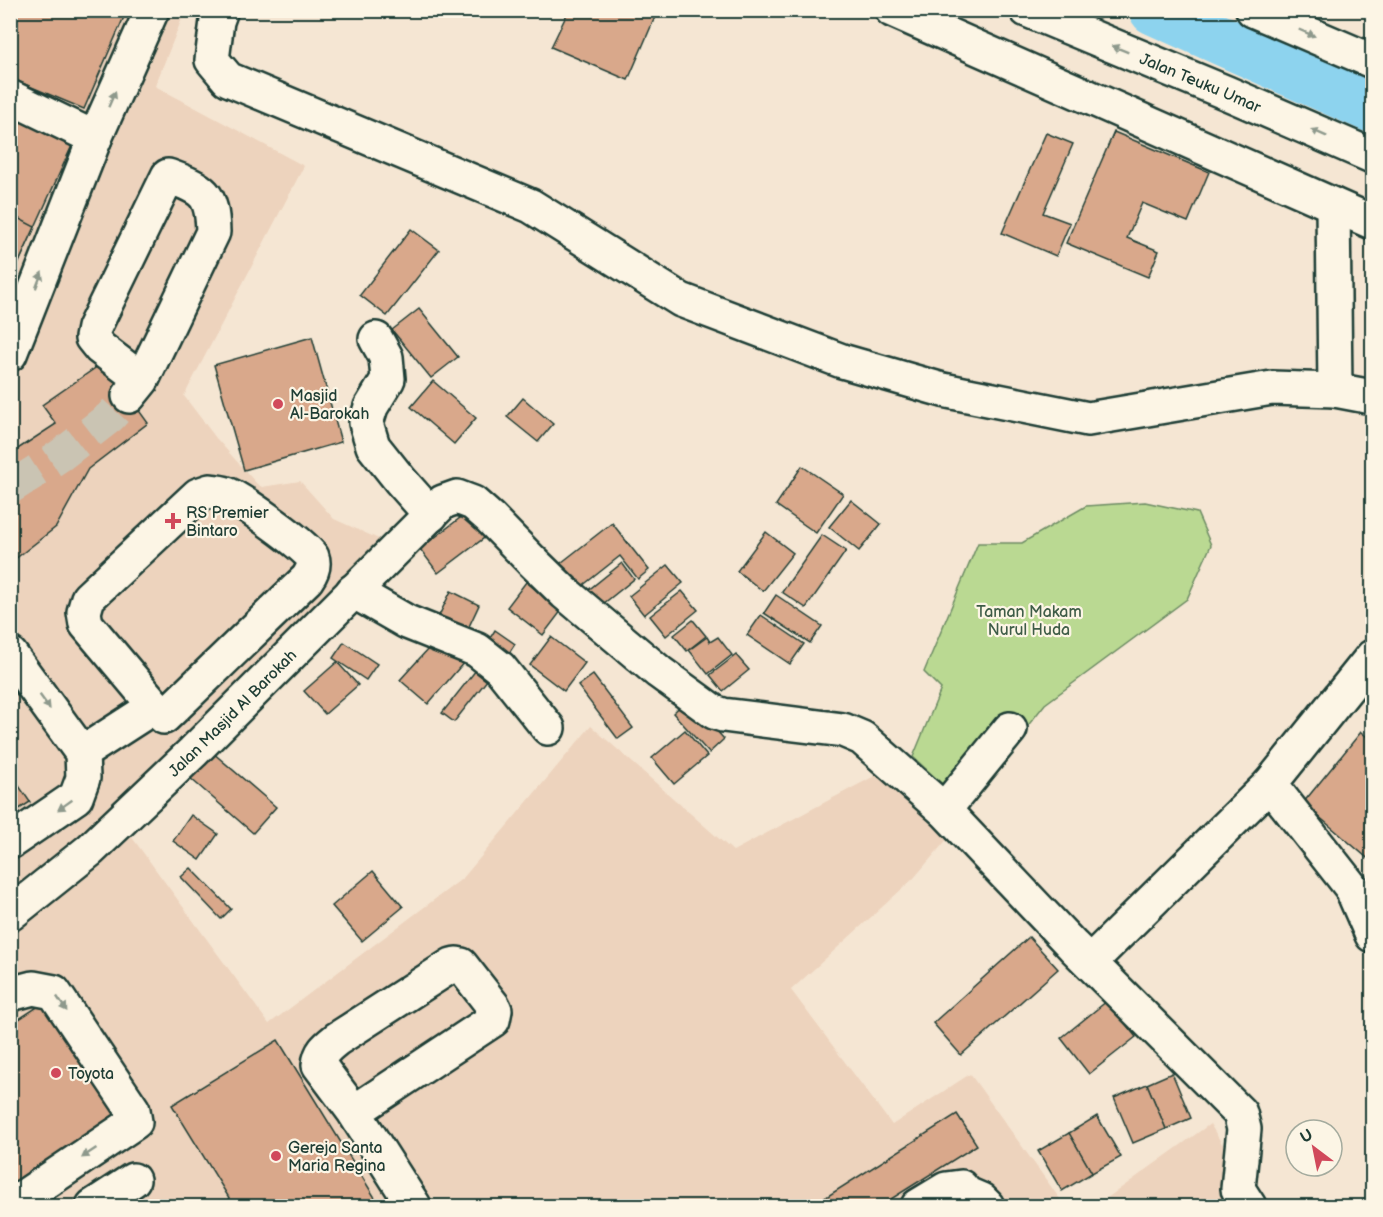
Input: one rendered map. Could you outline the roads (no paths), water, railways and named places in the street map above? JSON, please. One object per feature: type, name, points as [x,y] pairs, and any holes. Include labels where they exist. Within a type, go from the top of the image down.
[{"type":"street","points":[[10,354],[95,138],[152,10]]},
{"type":"street","points":[[221,10],[217,21],[212,60],[228,79],[531,206],[681,300],[842,361],[943,390],[1088,419],[1272,388],[1335,390],[1372,397]]},
{"type":"street","points":[[892,10],[1372,222]]},
{"type":"street","name":"Jalan Teuku Umar","points":[[1027,10],[1372,156]]},
{"type":"street","points":[[1253,10],[1372,61]]},
{"type":"street","points":[[10,97],[95,138]]},
{"type":"street","points":[[168,176],[205,194],[213,216],[213,232],[136,388],[92,338],[94,328],[168,176]]},
{"type":"street","points":[[1333,205],[1335,390]]},
{"type":"street","points":[[376,339],[386,357],[388,380],[371,407],[366,423],[373,446],[437,508],[457,497],[473,503],[566,593],[659,672],[714,712],[843,730],[862,738],[944,810],[1240,1113],[1244,1129],[1238,1189],[1250,1206]]},
{"type":"street","points":[[210,491],[231,495],[277,526],[311,554],[313,569],[308,579],[164,717],[155,706],[86,624],[84,612],[88,598],[198,495],[210,491]]},
{"type":"street","name":"Jalan Masjid Al Barokah","points":[[10,914],[90,850],[193,752],[437,508]]},
{"type":"street","points":[[353,591],[406,622],[477,650],[501,669],[548,728]]},
{"type":"street","points":[[10,654],[82,753],[83,778],[76,797],[10,842]]},
{"type":"street","points":[[1090,962],[1270,784],[1372,657]]},
{"type":"street","points":[[82,753],[155,706]]},
{"type":"street","points":[[944,810],[1010,729]]},
{"type":"street","points":[[1270,784],[1351,887],[1372,935]]},
{"type":"street","points":[[354,1112],[493,1020],[495,1010],[493,1006],[464,968],[452,964],[337,1039],[324,1049],[320,1058],[319,1065],[354,1112],[414,1206]]},
{"type":"street","points":[[10,994],[33,988],[54,992],[133,1110],[135,1122],[10,1206]]},
{"type":"street","points":[[93,1206],[132,1180]]},
{"type":"street","points":[[918,1206],[946,1189],[961,1187],[987,1206]]},
{"type":"waterway","points":[[1154,10],[1372,108]]},
{"type":"tunnel","points":[[10,488],[61,455],[110,417],[129,396]]},
{"type":"place","name":"Masjid Al-Barokah","points":[[278,404]]},
{"type":"place","name":"RS Premier Bintaro","points":[[173,521]]},
{"type":"place","name":"Toyota","points":[[56,1073]]},
{"type":"place","name":"Gereja Santa Maria Regina","points":[[276,1156]]},
{"type":"park label","name":"Taman Makam Nurul Huda","points":[[1029,620]]}]
